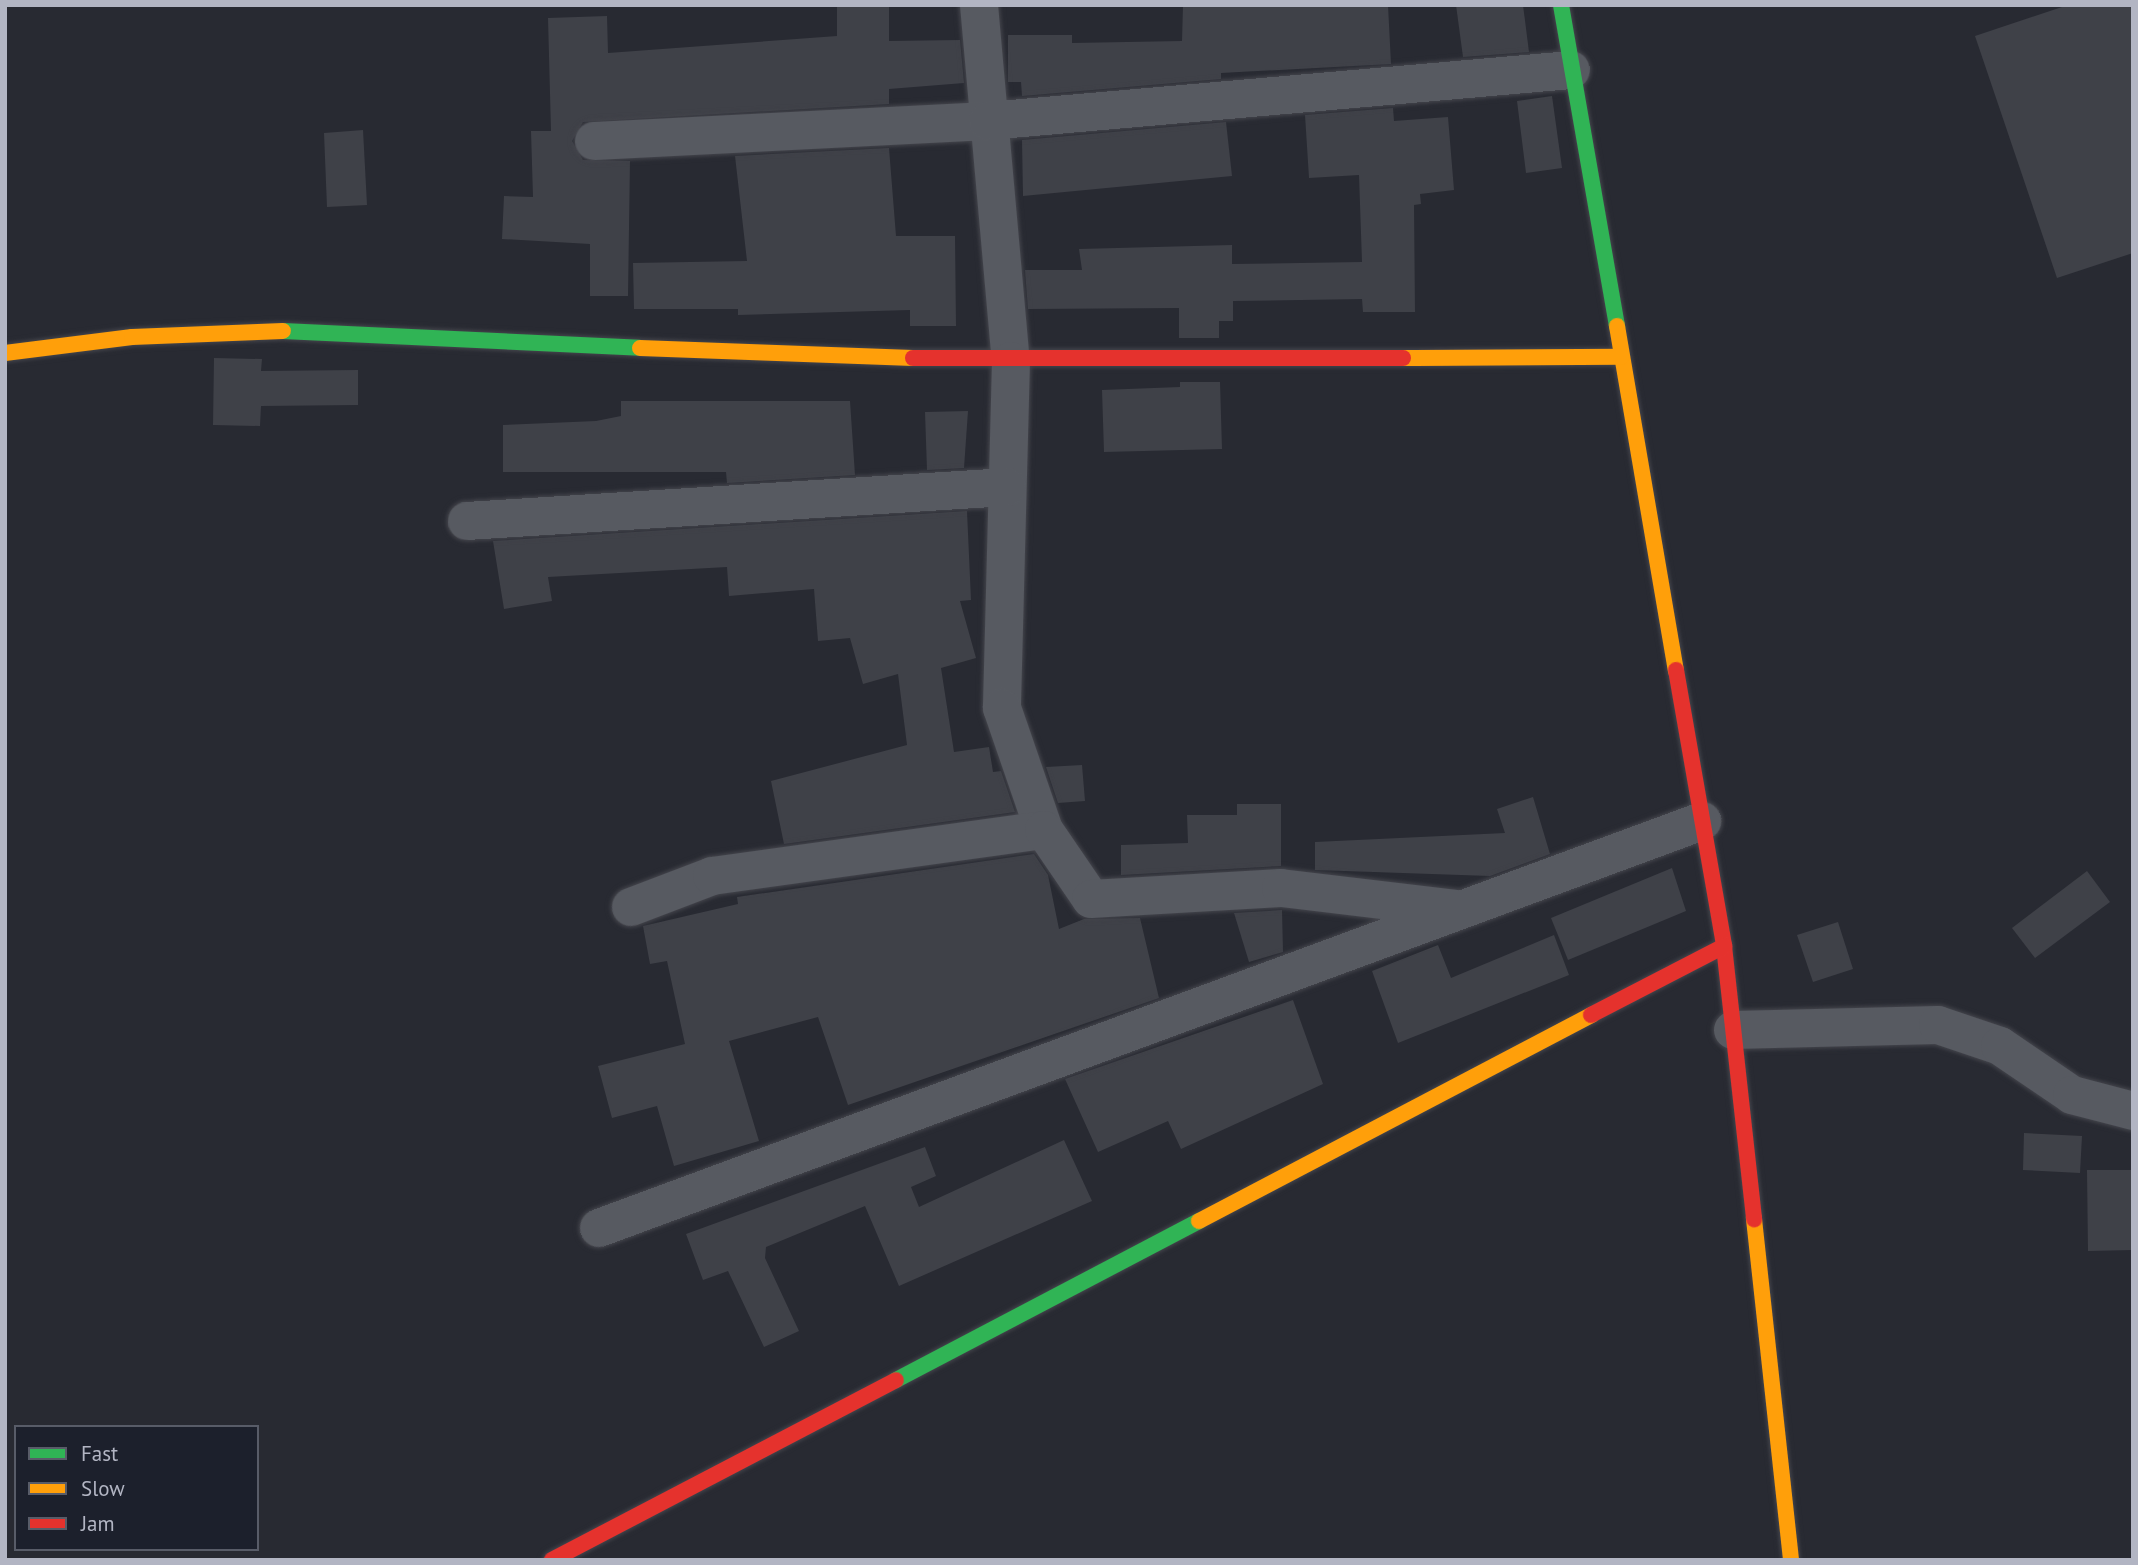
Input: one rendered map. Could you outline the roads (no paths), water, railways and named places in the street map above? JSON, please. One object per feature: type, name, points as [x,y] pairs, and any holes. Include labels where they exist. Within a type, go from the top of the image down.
[{"type":"street","points":[[979,5],[1011,361],[1002,708],[1044,830],[1091,899],[1282,888],[1467,910]]},
{"type":"street","points":[[1561,5],[1724,946],[1791,1560]]},
{"type":"street","points":[[594,141],[988,121],[1571,70]]},
{"type":"street","points":[[5,353],[132,337],[324,328],[710,352],[1011,361],[1621,357]]},
{"type":"street","points":[[467,521],[1007,486]]},
{"type":"street","points":[[598,1228],[1467,910],[1702,821]]},
{"type":"street","points":[[631,907],[712,876],[1044,830]]},
{"type":"street","points":[[552,1560],[1724,946]]},
{"type":"street","points":[[1733,1030],[1938,1025],[2000,1046],[2072,1095],[2133,1111]]}]
